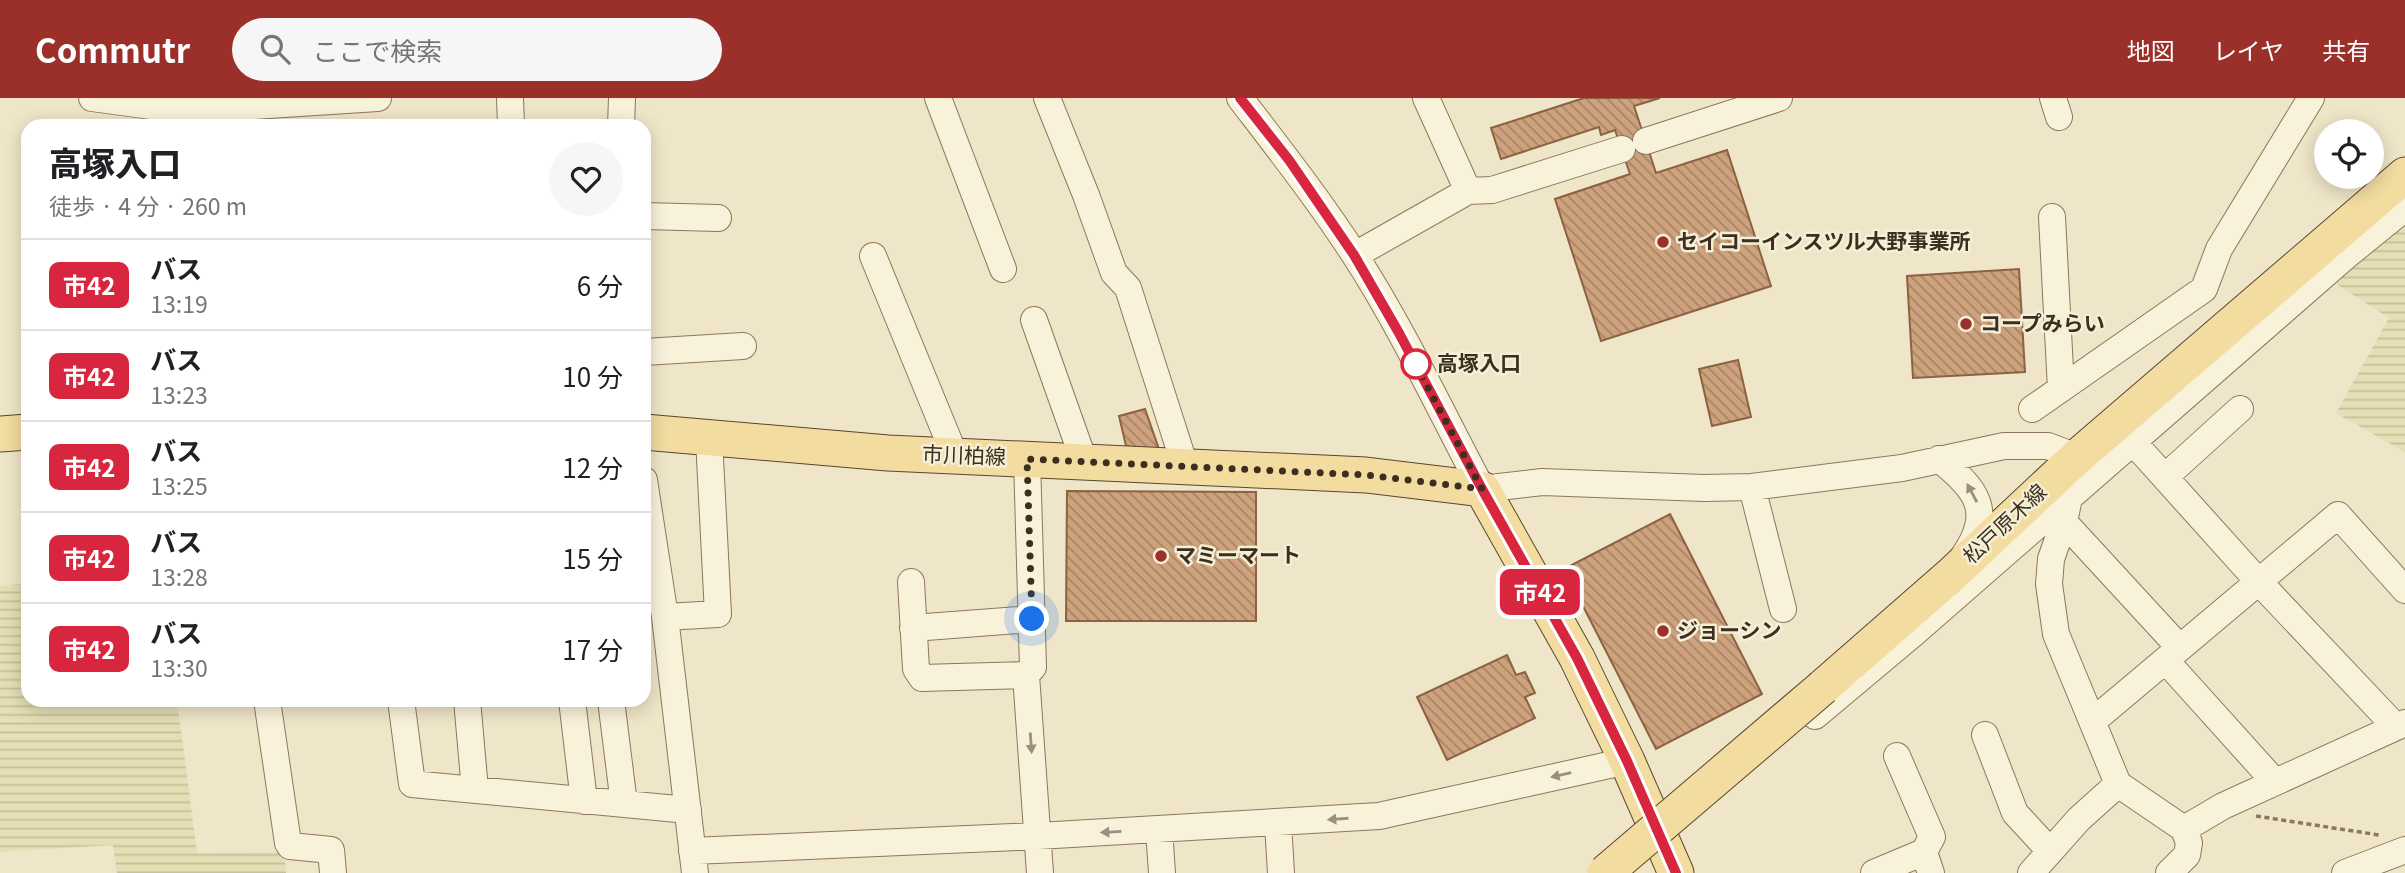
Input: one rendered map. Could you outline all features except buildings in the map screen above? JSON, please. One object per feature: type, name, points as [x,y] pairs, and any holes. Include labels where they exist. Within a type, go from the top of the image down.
[{"type":"main road","name":"松戸原木線","points":[[1605,873],[1950,576],[2077,457],[2339,247],[2405,175]]},
{"type":"main road","points":[[0,434],[21,432]]},
{"type":"main road","name":"市川柏線","points":[[651,433],[888,453],[1366,475],[1482,489]]},
{"type":"main road","points":[[1482,489],[1577,658],[1627,761],[1676,873]]},
{"type":"street","points":[[92,98],[166,108],[208,109],[264,102],[378,98]]},
{"type":"street","points":[[510,98],[511,119]]},
{"type":"street","points":[[621,98],[621,119]]},
{"type":"street","points":[[938,98],[1003,269]]},
{"type":"street","points":[[1047,98],[1114,273],[1128,288],[1185,466]]},
{"type":"street","points":[[1240,98],[1289,160],[1354,255],[1482,489],[1542,482],[1703,488],[1752,486],[1864,474],[2004,446],[2048,446],[2077,457]]},
{"type":"street","points":[[1426,98],[1468,191]]},
{"type":"street","points":[[1354,255],[1468,191],[1492,190],[1779,98]]},
{"type":"street","points":[[2032,409],[2204,289],[2219,249],[2311,98]]},
{"type":"street","points":[[1763,760],[2067,510],[2133,442],[2339,247],[2405,208]]},
{"type":"street","points":[[651,216],[718,218]]},
{"type":"street","points":[[2052,217],[2061,389]]},
{"type":"street","points":[[873,256],[955,456]]},
{"type":"street","points":[[1034,320],[1084,461]]},
{"type":"street","points":[[651,352],[743,346]]},
{"type":"street","points":[[2165,477],[2240,409]]},
{"type":"street","points":[[665,617],[718,614],[709,439]]},
{"type":"street","points":[[2133,442],[2258,581],[2400,725],[2223,806],[2184,829]]},
{"type":"street","points":[[1027,459],[1033,667],[1026,675],[1040,873]]},
{"type":"street","points":[[1939,459],[1962,477],[1974,492],[1979,509],[1979,526],[1970,547],[1950,576]]},
{"type":"street","points":[[1752,486],[1783,609]]},
{"type":"street","points":[[2067,510],[2173,655],[2275,782]]},
{"type":"street","points":[[2067,510],[2051,559],[2049,584],[2056,635],[2118,783],[2184,829],[2189,843],[2187,855],[2169,873]]},
{"type":"street","points":[[2093,721],[2338,515],[2405,590]]},
{"type":"street","points":[[651,526],[665,617],[694,862],[1038,836],[1379,816],[1627,761]]},
{"type":"street","points":[[911,582],[916,669],[922,678],[1026,675]]},
{"type":"street","points":[[913,628],[1032,619]]},
{"type":"street","points":[[269,707],[288,843],[290,846],[331,850],[333,873]]},
{"type":"street","points":[[402,707],[412,784],[688,810]]},
{"type":"street","points":[[468,707],[475,790]]},
{"type":"street","points":[[573,707],[584,801]]},
{"type":"street","points":[[612,707],[624,804]]},
{"type":"street","points":[[1985,735],[2015,813],[2050,850]]},
{"type":"street","points":[[1874,873],[1928,863],[1932,837],[1897,756]]},
{"type":"street","points":[[2031,873],[2079,818],[2118,783]]},
{"type":"street","points":[[1278,823],[1281,873]]},
{"type":"street","points":[[1159,829],[1162,873]]},
{"type":"street","points":[[2345,873],[2396,843]]},
{"type":"path","points":[[2246,815],[2396,843]]},
{"type":"shaded area","points":[[2405,222],[2405,452],[2336,413],[2389,318],[2333,282]]},
{"type":"shaded area","points":[[21,584],[21,707],[178,707],[197,853],[284,852],[286,873],[117,873],[113,845],[0,852],[0,586]]},
{"type":"bus line","name":"市42","points":[[1240,98],[1289,160],[1354,255],[1399,333],[1482,489],[1577,658],[1627,761],[1676,873]]},
{"type":"place","name":"セイコーインスツル大野事業所","points":[[1663,242]]},
{"type":"place","name":"コープみらい","points":[[1966,324]]},
{"type":"place","name":"高塚入口","points":[[1416,364]]},
{"type":"place","name":"マミーマート","points":[[1161,556]]},
{"type":"place","name":"ジョーシン","points":[[1663,631]]},
{"type":"route","points":[[1032,619],[1027,459],[1366,475],[1482,489],[1412,358],[1416,364]]}]
